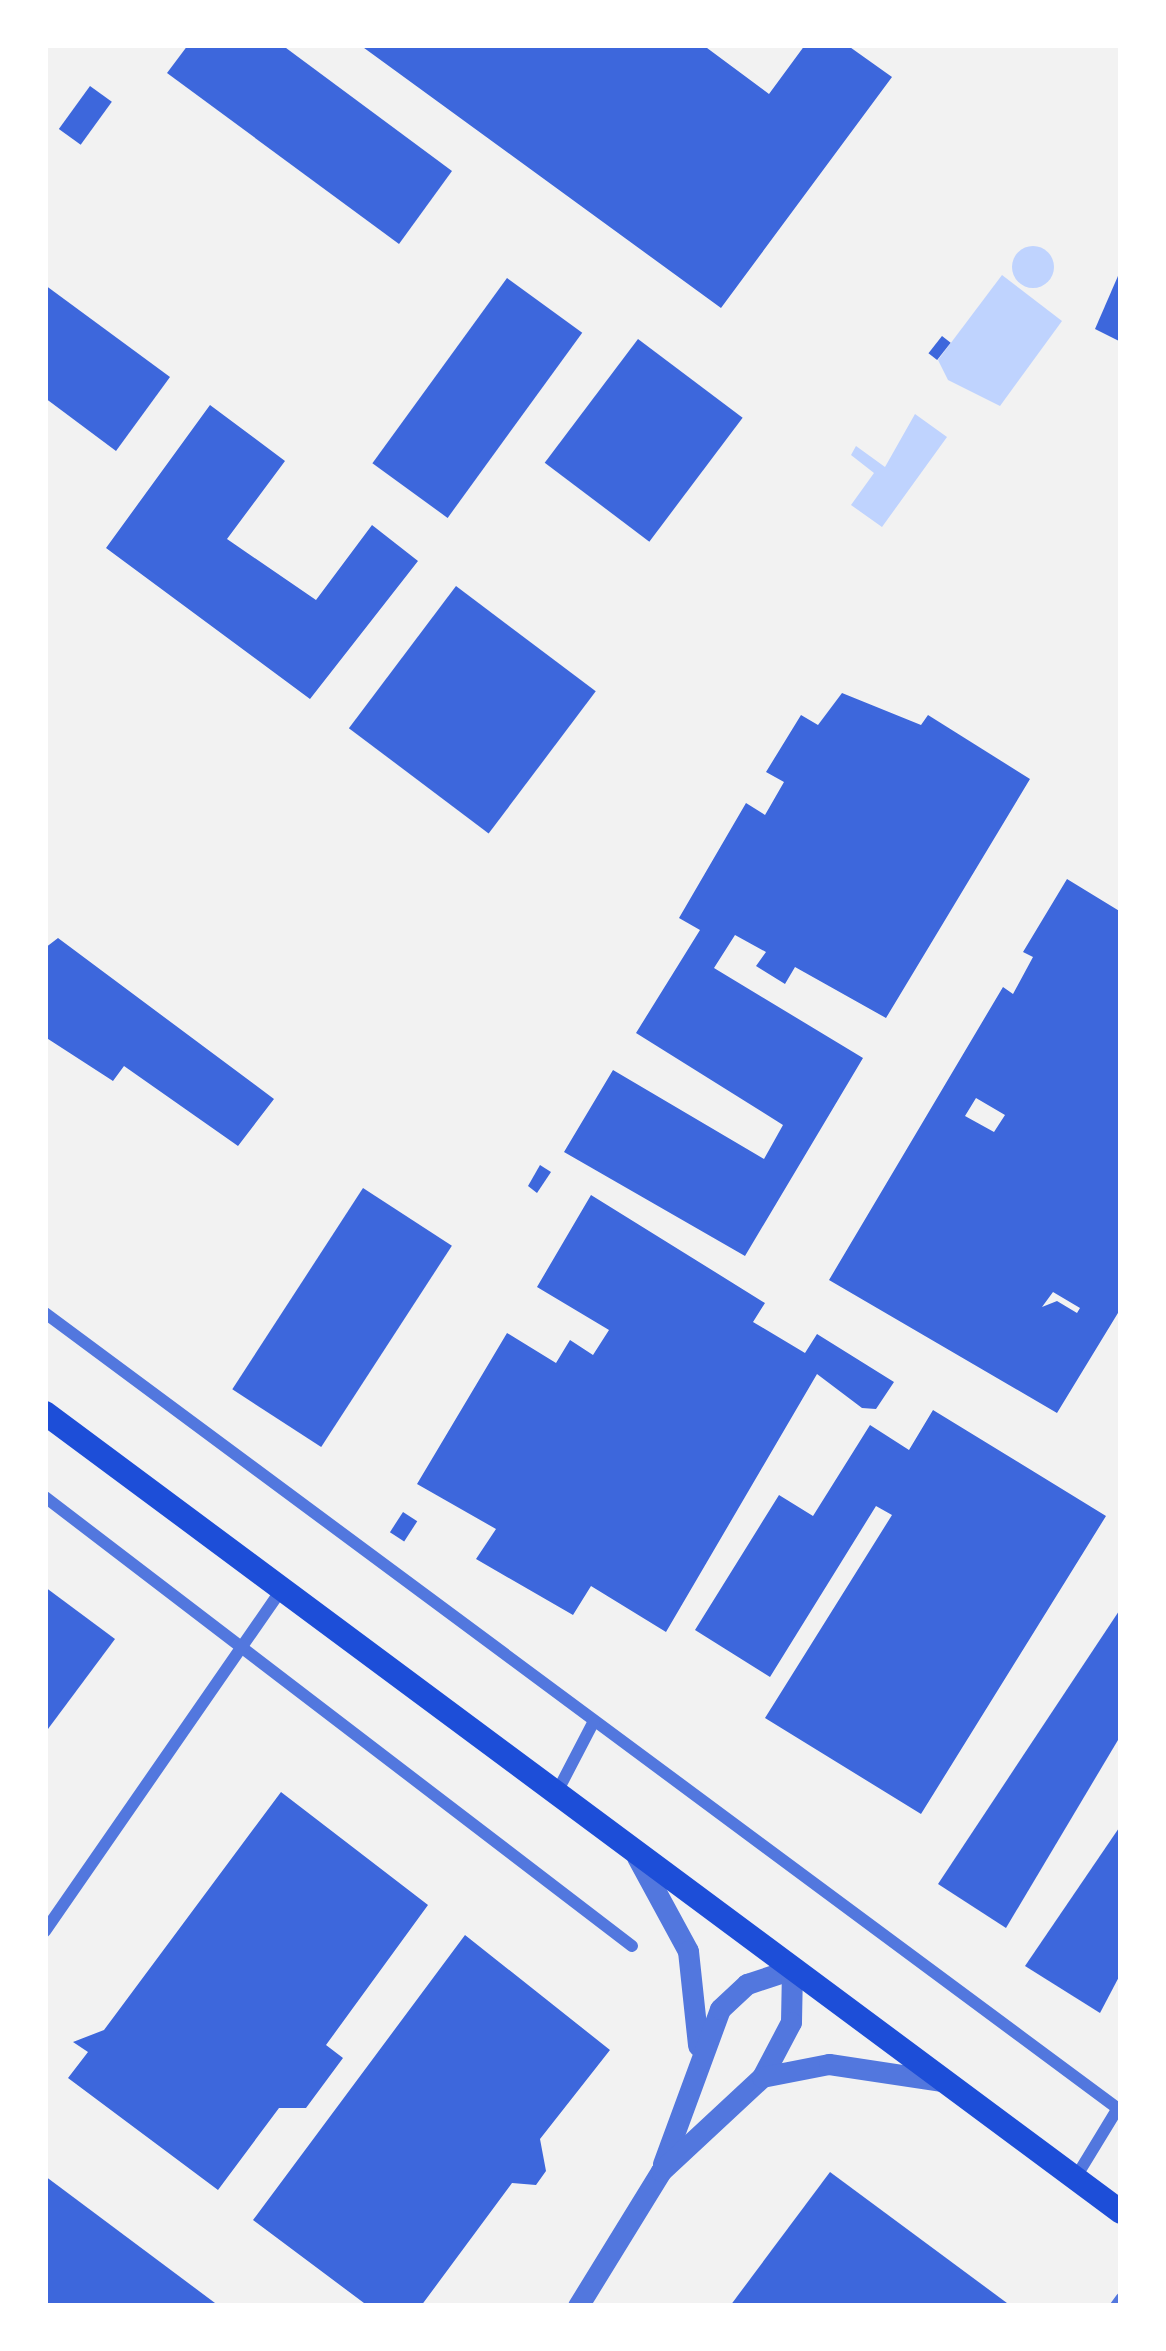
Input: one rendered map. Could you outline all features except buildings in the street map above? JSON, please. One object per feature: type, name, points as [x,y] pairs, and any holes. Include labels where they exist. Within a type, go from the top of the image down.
[{"type":"main road","points":[[45,1413],[283,1588],[554,1797],[1121,2212]]},
{"type":"street","points":[[45,1313],[1119,2110],[1076,2178]]},
{"type":"street","points":[[45,1497],[632,1946]]},
{"type":"street","points":[[45,1931],[283,1588]]},
{"type":"street","points":[[554,1797],[594,1720]]},
{"type":"street","points":[[637,1856],[694,1975],[695,2068]]},
{"type":"street","points":[[578,2306],[661,2170],[695,2068],[728,2000],[791,1969],[790,2022],[762,2077],[661,2170]]},
{"type":"street","points":[[762,2077],[856,2065],[947,2083]]},
{"type":"street","points":[[1116,2306],[1121,2299]]},
{"type":"water","points":[[1033,246],[1048,252],[1054,267],[1048,282],[1033,288],[1018,282],[1012,267],[1018,252]]},
{"type":"water","points":[[1002,275],[1062,321],[1000,406],[948,380],[938,360]]},
{"type":"water","points":[[915,414],[947,437],[882,527],[851,505],[874,473],[851,455],[856,446],[885,467]]}]
